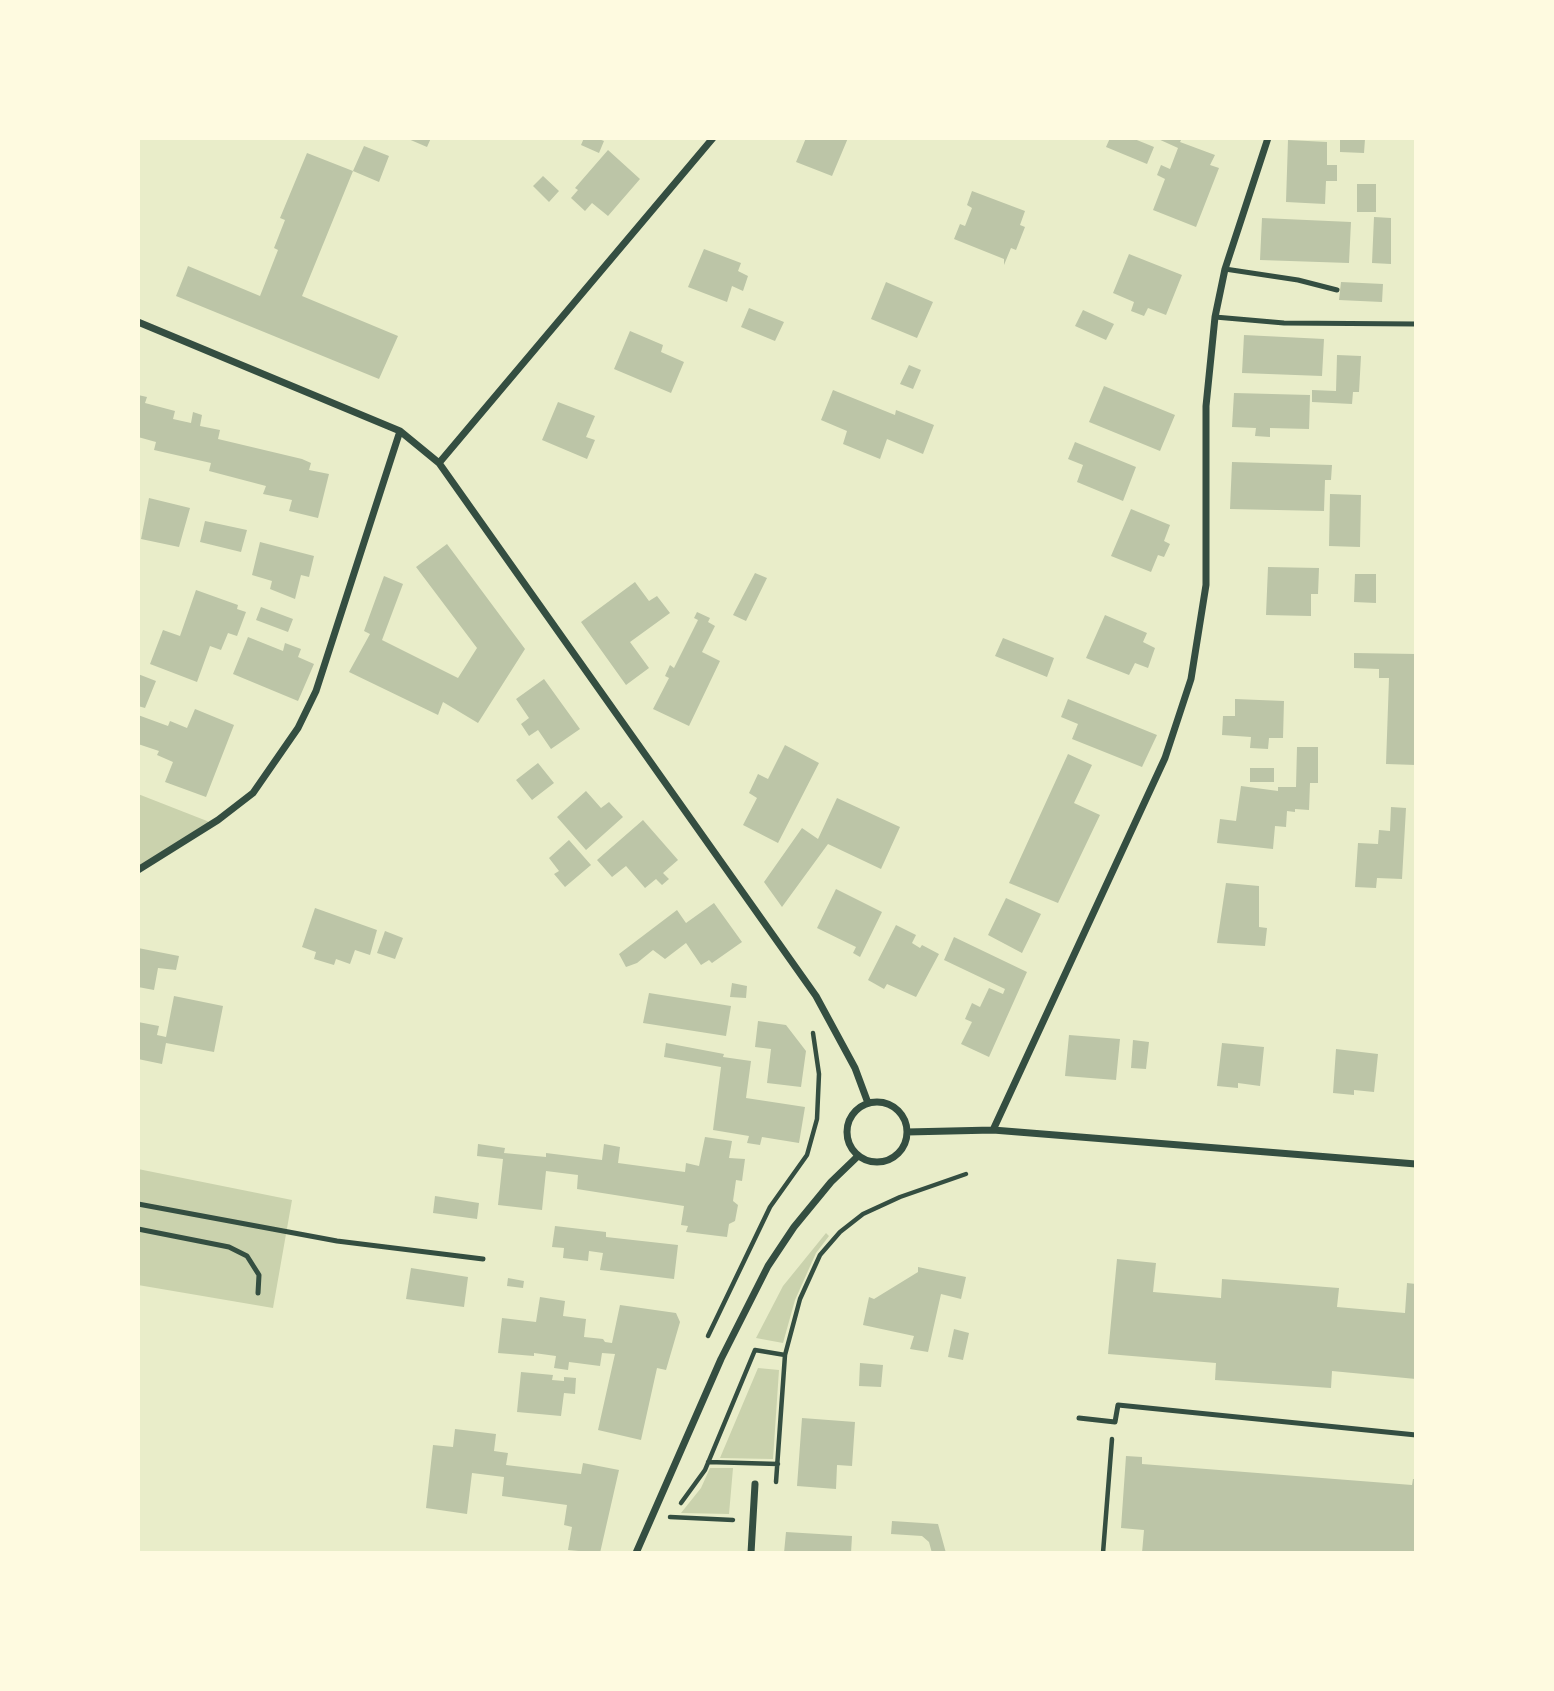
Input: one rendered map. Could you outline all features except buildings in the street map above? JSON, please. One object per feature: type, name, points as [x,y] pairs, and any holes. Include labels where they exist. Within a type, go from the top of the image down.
[{"type":"street","points":[[439,463],[713,138]]},
{"type":"street","points":[[993,1130],[1165,758],[1191,679],[1206,585],[1206,406],[1215,317],[1225,269],[1268,138]]},
{"type":"street","points":[[138,321],[400,431],[439,463],[816,996],[855,1068],[867,1103]]},
{"type":"street","points":[[138,870],[218,820],[253,793],[298,728],[316,691],[400,431]]},
{"type":"street","points":[[878,1101],[895,1107],[902,1114],[907,1132],[901,1150],[886,1161],[876,1162],[858,1156],[847,1140],[846,1130],[853,1113],[867,1103],[878,1101]]},
{"type":"street","points":[[907,1132],[993,1130],[1416,1164]]},
{"type":"street","points":[[636,1553],[721,1359],[768,1266],[831,1182],[858,1156]]},
{"type":"street","points":[[751,1553],[755,1484]]},
{"type":"lane","points":[[1225,269],[1298,280],[1337,290]]},
{"type":"lane","points":[[1215,317],[1284,323],[1416,324]]},
{"type":"lane","points":[[138,1204],[337,1241],[483,1259]]},
{"type":"lane","points":[[138,1229],[229,1247],[247,1256],[259,1275],[258,1293]]},
{"type":"lane","points":[[1079,1418],[1115,1422],[1118,1405],[1416,1434]]},
{"type":"path","points":[[703,1347],[770,1207],[807,1155],[817,1119],[819,1074],[812,1027],[816,996]]},
{"type":"path","points":[[776,1484],[785,1356],[800,1299],[820,1255],[840,1232],[863,1214],[900,1196],[967,1174]]},
{"type":"path","points":[[666,1529],[671,1517],[708,1462],[755,1350],[785,1356]]},
{"type":"path","points":[[1103,1553],[1112,1435]]},
{"type":"path","points":[[708,1462],[778,1464]]},
{"type":"path","points":[[654,1509],[671,1517],[733,1520]]},
{"type":"green space","points":[[138,794],[207,821],[212,825],[138,870]]},
{"type":"green space","points":[[138,1169],[292,1200],[273,1308],[138,1285]]},
{"type":"green space","points":[[826,1233],[829,1236],[816,1253],[795,1300],[783,1343],[756,1338],[783,1286]]},
{"type":"green space","points":[[758,1368],[779,1370],[773,1459],[720,1458]]},
{"type":"green space","points":[[710,1468],[733,1468],[729,1514],[681,1513],[701,1488]]}]
